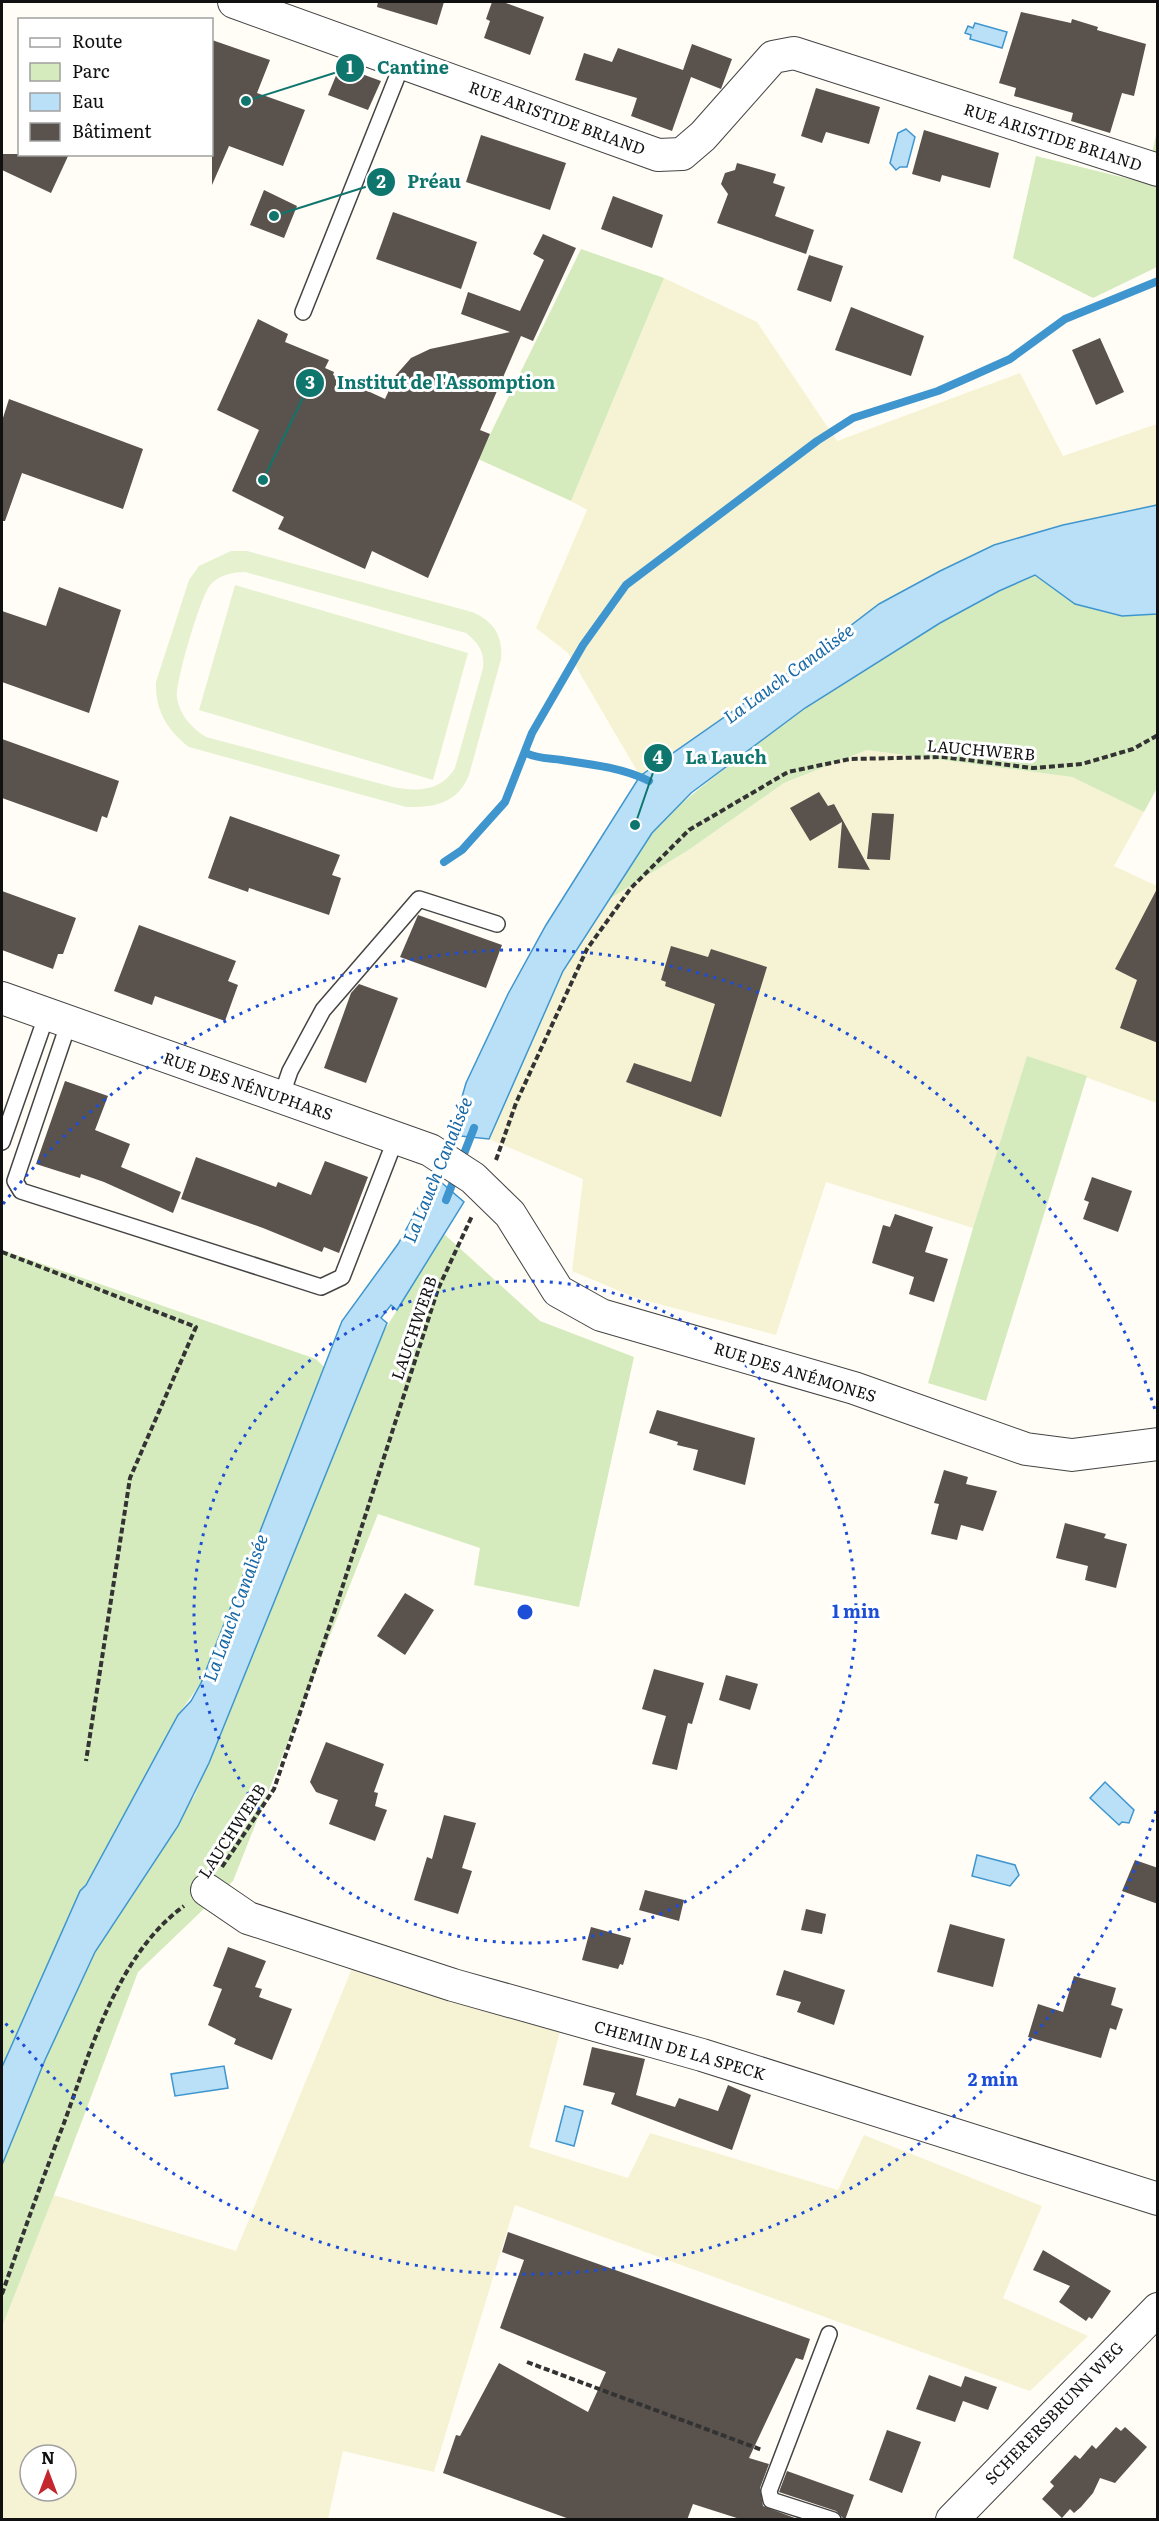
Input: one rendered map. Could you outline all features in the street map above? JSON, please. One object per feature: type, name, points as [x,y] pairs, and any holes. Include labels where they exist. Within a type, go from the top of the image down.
[{"type":"street","name":"RUE ARISTIDE BRIAND","points":[[234,2],[658,155],[682,154],[703,136],[773,57],[794,53],[1158,170]]},
{"type":"street","name":"RUE DES NÉNUPHARS","points":[[2,998],[430,1150],[478,1184]]},
{"type":"street","name":"RUE DES ANÉMONES","points":[[478,1184],[510,1214],[558,1291],[601,1315],[854,1388],[1026,1449],[1072,1455],[1158,1444]]},
{"type":"street","name":"CHEMIN DE LA SPECK","points":[[207,1890],[248,1918],[453,1985],[702,2055],[1158,2199]]},
{"type":"street","name":"SCHERERSBRUNN WEG","points":[[952,2520],[1158,2309]]},
{"type":"lane","points":[[303,312],[403,62]]},
{"type":"lane","points":[[281,1097],[290,1071],[323,1010],[419,899],[497,924]]},
{"type":"lane","points":[[58,1018],[15,1181],[21,1191],[321,1287],[342,1276],[396,1138]]},
{"type":"lane","points":[[2,1142],[58,1018]]},
{"type":"lane","points":[[829,2334],[769,2491],[771,2500],[833,2520]]},
{"type":"path","name":"LAUCHWERB","points":[[2,2294],[81,2075],[121,1982],[144,1946],[181,1908],[207,1890],[274,1789],[336,1607],[438,1289],[478,1184],[587,949],[631,888],[689,830],[788,772],[850,759],[943,756],[1042,768],[1082,764],[1133,749],[1158,735]]},
{"type":"path","points":[[2,1252],[196,1327],[130,1478],[86,1761]]},
{"type":"path","points":[[527,2362],[782,2458]]},
{"type":"shaded area","points":[[664,278],[757,322],[837,441],[1020,373],[1063,456],[1157,424],[1157,505],[1063,525],[994,545],[940,571],[879,604],[799,665],[640,776],[568,653],[536,628],[587,510],[571,501]]},
{"type":"shaded area","points":[[867,750],[1072,777],[1144,812],[1114,866],[1157,886],[1157,1103],[1027,1056],[973,1228],[826,1182],[776,1335],[636,1298],[572,1271],[583,1179],[489,1139],[563,971],[606,901],[690,849],[784,783]]},
{"type":"shaded area","points":[[353,1966],[561,2028],[529,2147],[628,2178],[650,2133],[838,2190],[864,2135],[1042,2206],[1003,2298],[1088,2336],[1030,2391],[515,2205],[434,2472],[343,2451],[328,2519],[2,2520],[2,2327],[54,2195],[236,2251]]},
{"type":"green space","points":[[1157,130],[1157,267],[1093,298],[1013,258],[1036,156],[1146,183]]},
{"type":"green space","points":[[581,249],[664,278],[571,501],[478,459]]},
{"type":"green space","points":[[231,551],[247,551],[472,612],[486,620],[499,636],[501,659],[469,775],[458,792],[452,798],[435,805],[406,807],[189,747],[174,734],[160,710],[156,682],[189,580],[199,566]],"holes":[[[245,572],[466,633],[480,648],[483,668],[455,768],[443,781],[428,788],[393,787],[206,737],[187,720],[178,704],[177,689],[180,675],[201,604],[211,584],[218,578],[231,573]]]},
{"type":"green space","points":[[1035,575],[1075,604],[1122,616],[1157,614],[1157,788],[1144,812],[1072,777],[867,750],[784,783],[690,849],[606,901],[639,849],[662,822],[695,792],[775,730],[882,656],[957,613]]},
{"type":"green space","points":[[235,585],[468,653],[433,780],[199,710]]},
{"type":"green space","points":[[1027,1056],[1087,1076],[986,1401],[928,1383],[973,1228]]},
{"type":"green space","points":[[444,1234],[540,1321],[634,1357],[579,1607],[474,1585],[480,1548],[378,1514],[233,1881],[138,1972],[2,2327],[2,2165],[45,2060],[95,1952],[195,1795],[381,1336]]},
{"type":"green space","points":[[2,1250],[316,1359],[324,1367],[201,1683],[178,1715],[86,1885],[80,1891],[2,2067]]},
{"type":"water","points":[[975,23],[1007,32],[1002,48],[970,39],[971,35],[965,33],[968,26],[973,28]]},
{"type":"water","points":[[906,129],[915,137],[907,167],[900,167],[896,170],[890,163],[898,133]]},
{"type":"water","points":[[1157,505],[1157,614],[1122,616],[1075,604],[1035,575],[999,591],[940,623],[805,708],[691,793],[652,833],[563,971],[489,1139],[451,1135],[466,1083],[508,994],[546,925],[640,776],[799,665],[879,604],[940,571],[994,545],[1063,525]]},
{"type":"water","points":[[435,1177],[464,1202],[397,1310],[391,1305],[381,1318],[387,1323],[209,1763],[178,1826],[95,1952],[45,2060],[2,2165],[2,2067],[80,1891],[86,1885],[178,1715],[191,1701],[201,1683],[342,1321],[398,1244]]},
{"type":"water","points":[[1105,1782],[1134,1810],[1129,1823],[1122,1822],[1119,1825],[1090,1798]]},
{"type":"water","points":[[977,1855],[1015,1865],[1019,1875],[1010,1886],[972,1876]]},
{"type":"water","points":[[224,2066],[228,2088],[175,2096],[171,2074]]},
{"type":"water","points":[[565,2106],[583,2111],[574,2146],[556,2141]]},
{"type":"building","points":[[378,2],[444,2],[437,25],[377,7]]},
{"type":"building","points":[[492,2],[503,2],[544,17],[530,55],[484,38],[490,21],[486,19]]},
{"type":"building","points":[[1021,12],[1071,23],[1072,19],[1098,27],[1097,30],[1146,44],[1134,96],[1122,93],[1110,133],[1071,121],[1073,113],[1014,96],[1016,88],[999,83]]},
{"type":"building","points":[[213,40],[270,60],[257,93],[305,110],[283,166],[229,146],[212,185]]},
{"type":"building","points":[[692,44],[732,59],[721,89],[691,77],[672,131],[631,116],[637,98],[575,80],[584,53],[612,62],[618,48],[683,70]]},
{"type":"building","points":[[340,66],[381,81],[368,110],[328,95]]},
{"type":"building","points":[[816,88],[880,107],[869,144],[826,132],[822,143],[801,136]]},
{"type":"building","points":[[924,130],[999,153],[990,188],[942,175],[940,182],[912,174]]},
{"type":"building","points":[[481,135],[566,163],[550,210],[466,182]]},
{"type":"building","points":[[2,154],[68,156],[51,193],[2,170]]},
{"type":"building","points":[[737,163],[776,174],[773,183],[785,187],[775,216],[814,230],[806,254],[717,223],[728,194],[721,184],[725,173],[735,170]]},
{"type":"building","points":[[264,190],[297,206],[284,238],[250,225]]},
{"type":"building","points":[[613,196],[663,215],[652,248],[601,229]]},
{"type":"building","points":[[393,212],[477,242],[461,289],[376,259]]},
{"type":"building","points":[[543,234],[576,248],[533,341],[521,336],[480,430],[490,434],[428,578],[372,551],[365,569],[278,529],[284,517],[232,491],[259,430],[217,410],[258,319],[288,334],[285,342],[329,360],[325,368],[334,372],[333,375],[385,399],[396,375],[411,358],[430,349],[510,332],[461,314],[468,292],[520,311],[544,260],[533,254]]},
{"type":"building","points":[[809,255],[843,266],[831,302],[797,290]]},
{"type":"building","points":[[851,307],[924,336],[911,376],[835,350]]},
{"type":"building","points":[[1100,338],[1124,392],[1096,405],[1072,350]]},
{"type":"building","points":[[9,399],[143,449],[123,509],[22,473],[5,521],[2,521],[2,421]]},
{"type":"building","points":[[59,587],[121,610],[89,713],[2,682],[2,611],[46,626]]},
{"type":"building","points":[[2,739],[119,781],[107,818],[102,816],[97,832],[2,798]]},
{"type":"building","points":[[819,792],[828,806],[834,804],[870,870],[838,868],[842,822],[810,841],[790,808]]},
{"type":"building","points":[[872,813],[894,814],[890,860],[867,859]]},
{"type":"building","points":[[230,816],[340,855],[332,875],[341,878],[329,915],[249,888],[248,892],[208,878]]},
{"type":"building","points":[[1158,887],[1158,1043],[1120,1028],[1137,980],[1115,969]]},
{"type":"building","points":[[2,891],[76,918],[63,954],[58,954],[53,969],[2,950]]},
{"type":"building","points":[[418,915],[502,945],[486,988],[400,957]]},
{"type":"building","points":[[139,925],[236,961],[228,981],[238,985],[225,1021],[155,996],[152,1005],[114,991]]},
{"type":"building","points":[[671,946],[708,957],[711,949],[767,967],[721,1117],[626,1082],[634,1063],[691,1082],[715,1004],[665,986],[666,982],[661,980]]},
{"type":"building","points":[[359,984],[398,998],[366,1083],[324,1068],[351,993]]},
{"type":"building","points":[[65,1081],[108,1096],[95,1130],[130,1144],[121,1167],[181,1192],[173,1213],[104,1182],[81,1174],[80,1178],[36,1164]]},
{"type":"building","points":[[196,1157],[276,1187],[278,1182],[311,1195],[325,1161],[368,1177],[339,1253],[324,1247],[322,1252],[181,1199]]},
{"type":"building","points":[[1092,1177],[1132,1191],[1118,1232],[1083,1219],[1089,1202],[1084,1200]]},
{"type":"building","points":[[895,1214],[933,1227],[925,1252],[948,1259],[934,1302],[909,1294],[914,1277],[872,1263],[883,1225],[890,1227]]},
{"type":"building","points":[[657,1410],[755,1438],[745,1485],[693,1470],[698,1450],[677,1445],[678,1442],[649,1433]]},
{"type":"building","points":[[944,1470],[968,1477],[966,1484],[997,1491],[983,1531],[961,1525],[957,1540],[931,1534],[939,1504],[934,1503]]},
{"type":"building","points":[[1065,1523],[1106,1534],[1104,1538],[1127,1544],[1116,1588],[1085,1580],[1088,1566],[1056,1558]]},
{"type":"building","points":[[405,1593],[434,1610],[405,1655],[377,1636]]},
{"type":"building","points":[[654,1669],[704,1683],[692,1724],[688,1723],[677,1770],[652,1764],[666,1716],[642,1709]]},
{"type":"building","points":[[726,1675],[758,1684],[750,1710],[719,1700]]},
{"type":"building","points":[[326,1742],[384,1764],[374,1792],[378,1793],[375,1806],[387,1810],[375,1841],[329,1824],[338,1800],[316,1792],[310,1782]]},
{"type":"building","points":[[444,1815],[476,1823],[462,1868],[472,1871],[458,1914],[414,1900],[427,1857],[432,1859]]},
{"type":"building","points":[[1135,1860],[1158,1868],[1158,1904],[1122,1891]]},
{"type":"building","points":[[645,1890],[684,1900],[679,1921],[639,1910]]},
{"type":"building","points":[[806,1909],[826,1914],[822,1934],[801,1930]]},
{"type":"building","points":[[950,1924],[1005,1939],[993,1987],[937,1972]]},
{"type":"building","points":[[591,1927],[631,1938],[623,1965],[620,1964],[618,1969],[582,1960]]},
{"type":"building","points":[[228,1947],[266,1961],[255,1987],[262,1989],[259,1997],[292,2009],[272,2060],[234,2044],[236,2039],[208,2025],[222,1989],[213,1986]]},
{"type":"building","points":[[784,1970],[845,1990],[834,2025],[797,2012],[801,2002],[776,1995]]},
{"type":"building","points":[[1074,1976],[1116,1988],[1111,2005],[1123,2009],[1116,2030],[1110,2028],[1101,2058],[1028,2037],[1038,2004],[1063,2012]]},
{"type":"building","points":[[592,2047],[645,2059],[636,2095],[675,2107],[679,2098],[718,2111],[728,2085],[751,2095],[732,2150],[611,2104],[615,2093],[583,2085]]},
{"type":"building","points":[[508,2232],[810,2339],[803,2360],[796,2358],[749,2458],[769,2464],[760,2488],[763,2506],[800,2520],[743,2520],[693,2504],[687,2520],[572,2520],[443,2473],[456,2435],[460,2436],[499,2363],[588,2412],[606,2372],[500,2328],[524,2260],[502,2252]]},
{"type":"building","points":[[1043,2250],[1111,2291],[1092,2319],[1089,2317],[1086,2321],[1059,2302],[1070,2286],[1033,2270]]},
{"type":"building","points":[[929,2375],[961,2387],[965,2376],[997,2387],[988,2410],[963,2401],[955,2422],[916,2409]]},
{"type":"building","points":[[1116,2427],[1121,2431],[1125,2427],[1147,2447],[1115,2483],[1100,2478],[1093,2493],[1081,2507],[1074,2513],[1070,2509],[1062,2518],[1042,2499],[1054,2486],[1050,2482],[1075,2455],[1080,2459],[1092,2445],[1096,2449]]},
{"type":"building","points":[[887,2430],[921,2442],[902,2493],[869,2480]]},
{"type":"building","points":[[787,2471],[854,2495],[845,2520],[836,2511],[779,2492]]},
{"type":"waterway","points":[[444,862],[462,850],[505,802],[532,733],[583,645],[626,585],[817,441],[853,418],[938,391],[1010,359],[1065,319],[1158,281]]},
{"type":"waterway","points":[[526,753],[607,767],[649,781]]},
{"type":"waterway","name":"La Lauch Canalisée","points":[[446,1200],[474,1128]]},
{"type":"place","name":"Cantine","points":[[246,101]]},
{"type":"place","name":"Préau","points":[[274,216]]},
{"type":"place","name":"Institut de l'Assomption","points":[[263,480]]},
{"type":"place","name":"La Lauch","points":[[635,825]]}]
